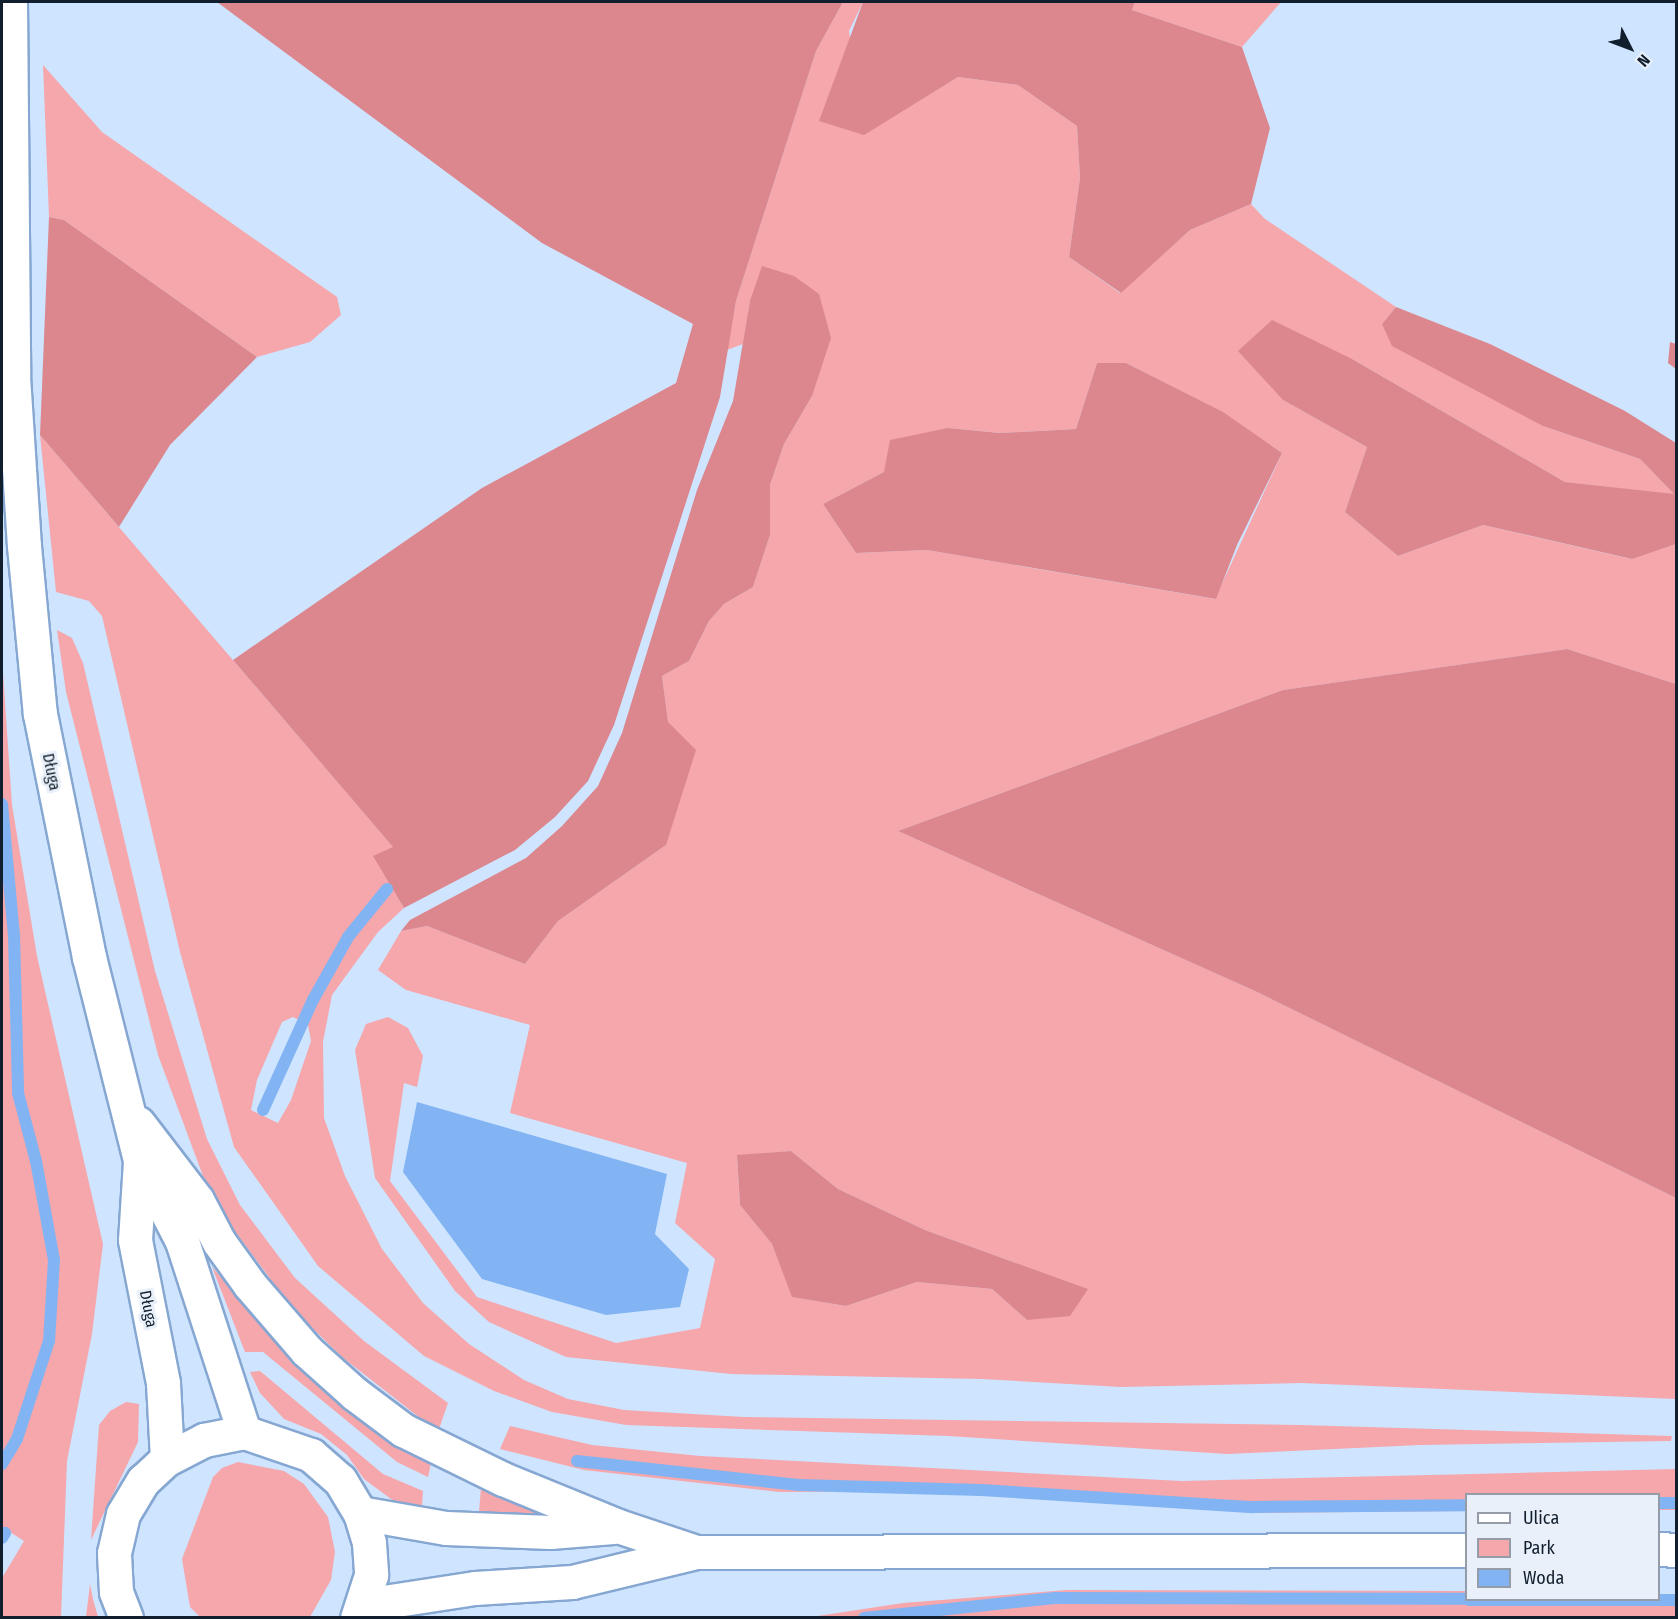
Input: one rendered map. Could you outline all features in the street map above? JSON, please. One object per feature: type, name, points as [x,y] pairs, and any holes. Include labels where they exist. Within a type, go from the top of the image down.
[{"type":"main road","name":"Długa","points":[[10,2],[13,376],[23,536],[40,714],[89,957],[140,1160],[182,1241],[244,1432]]},
{"type":"main road","points":[[128,1110],[197,1200],[219,1242],[250,1285],[307,1351],[355,1394],[403,1430],[460,1460],[618,1526],[696,1552]]},
{"type":"main road","name":"Długa","points":[[140,1160],[135,1240],[163,1383],[166,1459]]},
{"type":"main road","points":[[126,1617],[116,1592],[114,1553],[123,1514],[143,1481],[166,1459],[204,1440],[244,1432],[311,1455],[340,1480],[360,1513],[369,1543],[370,1575],[361,1611],[475,1588],[572,1582],[696,1552],[1465,1550]]},
{"type":"main road","points":[[360,1513],[446,1528],[550,1532],[618,1526]]},
{"type":"main road","points":[[1660,1549],[1677,1550]]},
{"type":"green space","points":[[843,2],[863,2],[849,31],[864,134],[958,77],[1018,85],[1077,126],[1080,178],[1069,257],[1120,293],[1190,230],[1251,204],[1265,219],[1396,307],[1382,324],[1543,426],[1640,459],[1675,495],[1565,482],[1352,359],[1283,400],[1367,447],[1345,512],[1398,556],[1483,525],[1631,559],[1676,544],[1676,684],[1567,649],[1283,690],[898,831],[1255,991],[1676,1198],[1676,1399],[1301,1383],[1121,1387],[982,1379],[731,1374],[566,1357],[489,1322],[455,1291],[375,1178],[355,1050],[366,1024],[388,1017],[408,1028],[423,1056],[417,1087],[404,1083],[390,1181],[477,1297],[616,1343],[700,1328],[715,1259],[675,1223],[687,1163],[510,1113],[530,1025],[406,990],[378,970],[401,931],[427,926],[525,964],[558,921],[666,845],[668,723],[662,676],[689,661],[709,621],[724,604],[753,587],[770,535],[770,485],[784,444],[812,396],[750,301],[743,344],[727,350],[736,301],[816,51]],"holes":[[[1097,363],[1126,363],[1222,412],[1282,453],[1215,599],[927,550],[856,553],[823,504],[884,472],[948,428],[1000,433],[1076,429]],[[791,1151],[838,1189],[925,1230],[1087,1289],[1027,1320],[992,1289],[917,1282],[846,1306],[793,1297],[772,1244],[740,1205],[737,1156]]]},
{"type":"green space","points":[[1135,2],[1281,2],[1242,47],[1132,10]]},
{"type":"green space","points":[[43,65],[102,132],[337,297],[341,315],[310,342],[257,357],[64,220],[49,217]]},
{"type":"green space","points":[[40,435],[394,848],[374,857],[404,908],[378,932],[332,995],[323,1042],[324,1118],[345,1176],[382,1249],[423,1303],[469,1344],[524,1380],[568,1399],[624,1410],[744,1417],[1301,1425],[1672,1436],[1671,1441],[1420,1445],[1227,1454],[948,1436],[626,1425],[552,1412],[494,1391],[424,1356],[318,1266],[234,1147],[180,952],[102,616],[89,601],[56,592]],"holes":[[[293,1017],[308,1025],[311,1041],[291,1100],[278,1123],[251,1110],[257,1080],[282,1022]]]},
{"type":"green space","points":[[57,630],[72,638],[83,663],[155,971],[207,1139],[240,1205],[295,1278],[364,1341],[448,1403],[438,1432],[342,1357],[292,1308],[228,1222],[203,1176],[158,1055],[66,692]]},
{"type":"green space","points":[[2,658],[12,805],[37,956],[103,1244],[92,1334],[67,1461],[61,1617],[2,1617],[2,1578],[24,1541],[2,1527]]},
{"type":"green space","points":[[212,1267],[290,1356],[345,1405],[431,1463],[428,1477],[397,1462],[263,1352],[245,1352]]},
{"type":"green space","points":[[260,1371],[383,1474],[423,1491],[422,1507],[395,1502],[364,1479],[347,1455],[321,1434],[284,1419],[260,1393],[250,1372]]},
{"type":"green space","points":[[126,1402],[139,1404],[138,1442],[91,1540],[99,1425],[110,1411]]},
{"type":"green space","points":[[510,1426],[592,1445],[700,1456],[1182,1481],[1676,1469],[1676,1510],[1660,1510],[1660,1493],[1465,1493],[1465,1511],[1256,1513],[947,1491],[780,1492],[584,1470],[500,1449]]},
{"type":"green space","points":[[238,1462],[284,1471],[304,1484],[328,1517],[335,1552],[331,1580],[310,1617],[200,1617],[190,1607],[182,1559],[213,1477],[222,1468]]},
{"type":"green space","points":[[481,1488],[544,1510],[543,1516],[479,1512]]},
{"type":"green space","points":[[90,1584],[93,1599],[98,1617],[86,1617]]},
{"type":"green space","points":[[1067,1590],[1465,1591],[1465,1601],[1660,1601],[1660,1594],[1676,1595],[1676,1617],[811,1617],[903,1603]]},
{"type":"shaded area","points":[[217,2],[843,2],[816,51],[736,301],[720,397],[614,725],[588,781],[555,817],[515,850],[404,908],[373,856],[393,847],[233,660],[482,488],[676,383],[693,324],[542,243]]},
{"type":"shaded area","points":[[863,2],[1135,2],[1132,10],[1242,47],[1270,128],[1251,204],[1190,230],[1121,293],[1069,257],[1080,178],[1077,126],[1018,85],[958,77],[864,135],[819,121]]},
{"type":"shaded area","points":[[49,217],[64,220],[257,357],[170,445],[119,527],[40,435]]},
{"type":"shaded area","points":[[762,266],[794,276],[819,294],[831,338],[812,396],[784,444],[770,485],[770,535],[753,587],[724,604],[709,621],[689,661],[662,676],[668,722],[696,750],[666,845],[558,921],[525,964],[427,926],[401,931],[410,920],[526,858],[562,826],[598,786],[622,733],[697,490],[733,401],[750,301]]},
{"type":"shaded area","points":[[1396,307],[1490,344],[1625,411],[1676,443],[1676,544],[1632,559],[1483,525],[1398,556],[1345,512],[1367,447],[1283,400],[1238,351],[1272,320],[1352,359],[1565,482],[1674,494],[1640,459],[1543,426],[1392,346],[1382,324]]},
{"type":"shaded area","points":[[1670,342],[1676,344],[1676,369],[1668,363]]},
{"type":"shaded area","points":[[1097,363],[1126,363],[1223,412],[1282,453],[1237,545],[1216,599],[927,550],[856,553],[823,504],[884,472],[890,440],[948,428],[1000,433],[1076,429]]},
{"type":"shaded area","points":[[1567,649],[1676,684],[1676,1198],[1255,991],[898,831],[1283,690]]},
{"type":"shaded area","points":[[791,1151],[838,1189],[925,1230],[1088,1289],[1070,1316],[1027,1320],[992,1289],[917,1282],[846,1306],[792,1297],[772,1244],[740,1205],[737,1155]]},
{"type":"water","points":[[417,1102],[667,1174],[655,1234],[689,1269],[680,1307],[606,1315],[482,1279],[403,1172]]},
{"type":"waterway","points":[[2,804],[14,935],[18,1093],[36,1161],[54,1260],[49,1341],[17,1439],[2,1464]]},
{"type":"waterway","points":[[263,1110],[313,1000],[348,937],[387,889]]},
{"type":"waterway","points":[[577,1461],[799,1485],[981,1490],[1253,1507],[1465,1505]]},
{"type":"waterway","points":[[1660,1503],[1676,1503]]},
{"type":"waterway","points":[[2,1538],[5,1533]]},
{"type":"waterway","points":[[864,1618],[1055,1598],[1465,1599]]},
{"type":"waterway","points":[[1660,1600],[1676,1600]]}]
